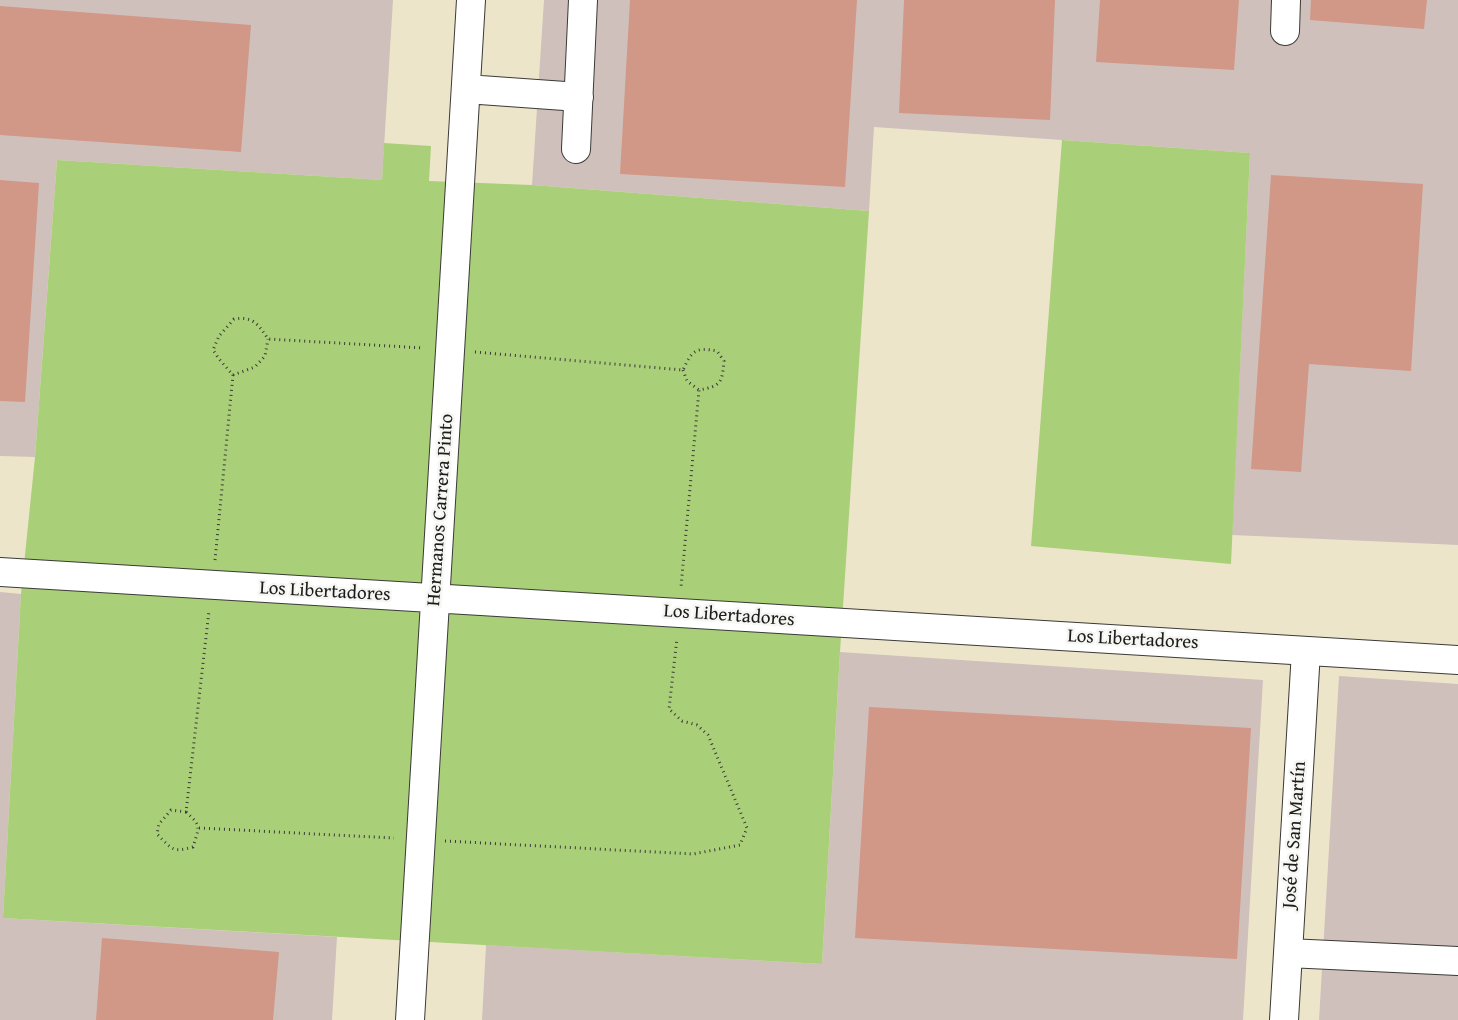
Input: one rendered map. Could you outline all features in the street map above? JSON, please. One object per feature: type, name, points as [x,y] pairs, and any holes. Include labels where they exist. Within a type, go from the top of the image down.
[{"type":"street","name":"Hermanos Carrera Pinto","points":[[410,1020],[471,0]]},
{"type":"street","points":[[576,149],[583,0]]},
{"type":"street","points":[[1285,31],[1286,0]]},
{"type":"street","points":[[466,89],[579,97]]},
{"type":"street","name":"Los Libertadores","points":[[0,572],[1458,660]]},
{"type":"street","name":"José de San Martín","points":[[1284,1020],[1306,651]]},
{"type":"street","points":[[1288,953],[1458,961]]},
{"type":"path","points":[[233,375],[255,367],[266,356],[268,339]]},
{"type":"path","points":[[683,370],[687,381],[699,390]]},
{"type":"path","points":[[186,812],[212,585]]},
{"type":"path","points":[[171,810],[186,812],[197,822],[199,828],[193,847],[180,851],[170,847],[157,834],[159,824],[171,810]]},
{"type":"shaded area","points":[[0,0],[393,0],[382,180],[57,160],[35,457],[0,456]]},
{"type":"shaded area","points":[[544,0],[1458,0],[1458,545],[1232,535],[1250,153],[874,127],[869,211],[532,185]]},
{"type":"shaded area","points":[[0,592],[21,594],[3,918],[337,937],[332,1020],[0,1020]]},
{"type":"shaded area","points":[[840,652],[1263,680],[1243,1020],[482,1020],[486,945],[822,964]]},
{"type":"shaded area","points":[[1339,676],[1458,684],[1458,1020],[1319,1020]]},
{"type":"green space","points":[[1062,140],[1250,153],[1231,564],[1031,546]]},
{"type":"green space","points":[[384,143],[431,146],[429,181],[532,185],[869,211],[822,964],[3,918],[21,594],[35,457],[57,160],[382,180]]},
{"type":"building","points":[[630,0],[857,0],[845,187],[620,174]]},
{"type":"building","points":[[904,0],[1055,0],[1050,120],[899,113]]},
{"type":"building","points":[[1100,0],[1239,0],[1234,70],[1096,62]]},
{"type":"building","points":[[1311,0],[1427,0],[1424,29],[1310,20]]},
{"type":"building","points":[[0,6],[251,25],[241,152],[0,135]]},
{"type":"building","points":[[1271,175],[1423,184],[1411,371],[1309,364],[1301,472],[1251,469]]},
{"type":"building","points":[[0,180],[39,183],[25,402],[0,401]]},
{"type":"building","points":[[869,707],[1251,728],[1237,959],[855,938]]},
{"type":"building","points":[[102,938],[279,952],[273,1020],[96,1020]]}]
